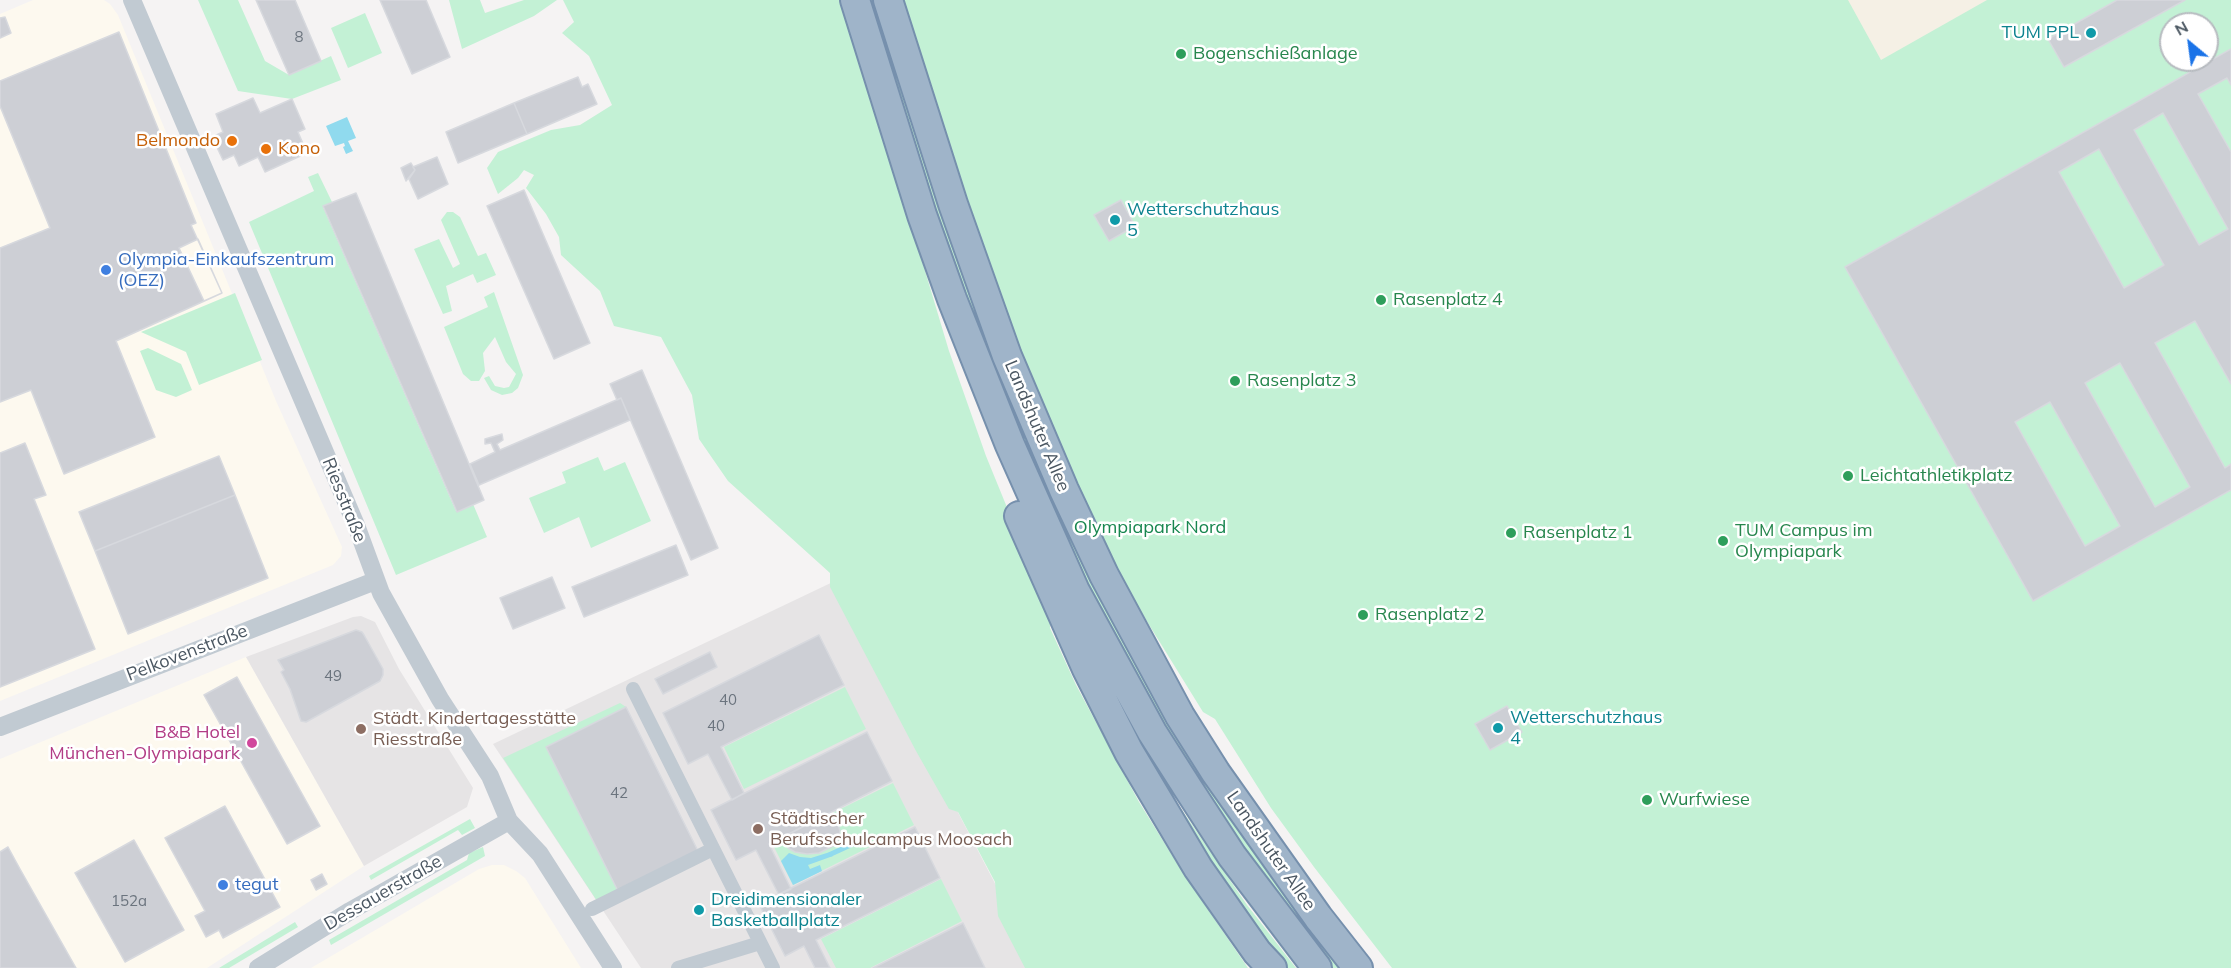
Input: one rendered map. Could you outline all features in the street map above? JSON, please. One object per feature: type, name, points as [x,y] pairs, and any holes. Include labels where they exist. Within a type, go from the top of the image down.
[{"type":"highway","name":"Landshuter Allee","points":[[855,0],[922,215],[952,299],[1014,454],[1075,591],[1152,732],[1232,856],[1317,968]]},
{"type":"highway","name":"Landshuter Allee","points":[[888,0],[953,204],[1007,356],[1059,480],[1104,575],[1180,716],[1216,773],[1292,882],[1358,968]]},
{"type":"highway","points":[[1014,454],[1017,511],[1087,669],[1129,752],[1169,822],[1198,868],[1265,963]]},
{"type":"street","name":"Riesstraße","points":[[132,0],[356,525],[375,580],[440,699],[486,769],[509,821],[540,854],[613,968]]},
{"type":"street","name":"Pelkovenstraße","points":[[0,727],[375,580]]},
{"type":"street","points":[[633,689],[773,968]]},
{"type":"street","name":"Dessauerstraße","points":[[258,968],[350,910],[509,821]]},
{"type":"street","points":[[592,909],[713,849]]},
{"type":"street","points":[[678,968],[760,943]]},
{"type":"shaded area","points":[[33,0],[104,0],[118,15],[276,401],[342,547],[341,556],[333,565],[0,701],[0,14]]},
{"type":"shaded area","name":"Städtischer Berufsschulcampus Moosach","points":[[837,580],[1039,968],[641,968],[493,744]]},
{"type":"shaded area","name":"Städt. Kindertagesstätte Riesstraße","points":[[361,616],[375,622],[399,669],[473,788],[467,807],[364,866],[246,657]]},
{"type":"shaded area","points":[[246,657],[364,866],[207,968],[0,968],[0,759]]},
{"type":"shaded area","points":[[492,865],[504,865],[525,878],[581,968],[311,968],[479,869]]},
{"type":"green space","points":[[198,0],[238,0],[265,61],[289,75],[331,56],[341,80],[292,99],[238,91]]},
{"type":"green space","points":[[449,0],[480,0],[485,13],[524,0],[557,0],[534,16],[462,49]]},
{"type":"green space","points":[[563,0],[844,0],[949,351],[986,456],[1051,615],[1050,628],[1076,685],[1139,802],[1185,876],[1248,968],[1025,968],[998,916],[995,882],[958,812],[949,809],[916,751],[830,587],[830,573],[728,481],[699,439],[692,395],[661,337],[614,326],[600,291],[561,255],[559,237],[546,214],[526,188],[534,175],[524,170],[518,178],[498,194],[487,168],[498,152],[551,130],[580,125],[612,105],[589,56],[562,33],[574,22]]},
{"type":"green space","points":[[864,0],[878,0],[1018,407],[1341,968],[1329,968],[1208,802],[1088,594],[980,344]]},
{"type":"green space","name":"TUM Campus im Olympiapark","points":[[899,0],[2231,0],[2231,968],[1392,968],[1271,808],[1215,719],[1203,712],[1130,594],[1103,547],[1030,380],[978,236]]},
{"type":"green space","points":[[365,13],[382,53],[348,68],[331,28]]},
{"type":"green space","points":[[318,173],[332,202],[323,207],[456,511],[473,504],[487,537],[396,575],[249,222],[314,191],[308,177]]},
{"type":"green space","points":[[447,212],[453,212],[460,217],[478,256],[486,253],[496,275],[477,283],[473,274],[446,286],[452,311],[443,314],[414,249],[439,239],[453,268],[460,264],[441,220]]},
{"type":"green space","points":[[494,292],[523,375],[518,388],[512,393],[502,395],[491,390],[484,378],[489,376],[495,386],[504,388],[509,387],[516,374],[506,362],[495,337],[483,353],[485,371],[479,381],[471,381],[463,374],[444,327],[488,307],[484,297]]},
{"type":"green space","points":[[235,293],[262,360],[199,385],[186,352],[141,332]]},
{"type":"green space","points":[[148,348],[181,364],[192,390],[176,397],[156,390],[140,351]]},
{"type":"green space","points":[[598,457],[604,471],[625,462],[651,521],[591,548],[579,517],[544,533],[529,498],[566,483],[562,472]]},
{"type":"green space","points":[[1097,657],[1137,726],[1138,741],[1171,794],[1247,905],[1296,968],[1282,968],[1166,799]]},
{"type":"green space","points":[[845,687],[866,729],[744,789],[724,747]]},
{"type":"green space","points":[[620,703],[626,707],[546,747],[618,891],[597,901],[503,758]]},
{"type":"green space","points":[[893,783],[914,825],[793,885],[772,843]]},
{"type":"green space","points":[[470,819],[475,828],[462,835],[458,830],[371,880],[369,876]]},
{"type":"green space","points":[[483,847],[485,856],[331,945],[329,940],[467,860],[469,853]]},
{"type":"green space","points":[[941,879],[962,921],[870,968],[836,968],[821,939]]},
{"type":"green space","points":[[295,922],[298,927],[229,968],[219,968]]},
{"type":"sand","points":[[1848,0],[1987,0],[1881,60]]},
{"type":"water","points":[[347,117],[356,138],[348,141],[353,151],[346,154],[344,143],[335,146],[326,126]]},
{"type":"water","points":[[830,852],[833,856],[808,865],[810,869],[820,865],[822,871],[793,885],[781,861],[789,853],[811,858]]},
{"type":"building","points":[[256,0],[295,0],[321,61],[289,75]]},
{"type":"building","points":[[380,0],[426,0],[450,57],[412,74]]},
{"type":"building","name":"TUM PPL","points":[[2117,0],[2185,0],[2163,12],[2159,12],[2159,14],[2064,67],[2048,39]]},
{"type":"building","points":[[5,17],[11,33],[0,38],[0,18]]},
{"type":"building","name":"Olympia-Einkaufszentrum (OEZ)","points":[[119,32],[196,223],[191,225],[222,293],[116,341],[155,437],[64,474],[31,390],[0,402],[0,248],[50,228],[0,106],[0,81]]},
{"type":"building","points":[[2231,49],[2231,85],[2227,78],[2198,94],[2231,152],[2231,384],[2195,321],[2155,343],[2225,468],[2231,464],[2231,490],[2033,601],[1845,267],[2190,72],[2219,72],[2219,56]],"holes":[[[2163,113],[2228,229],[2199,245],[2134,130]],[[2099,149],[2164,265],[2124,288],[2059,172]],[[2120,363],[2190,487],[2155,507],[2085,383]],[[2050,402],[2120,526],[2085,546],[2015,422]]]},
{"type":"building","points":[[578,77],[582,87],[588,84],[597,104],[527,134],[514,103]]},
{"type":"building","points":[[253,98],[260,113],[292,99],[305,129],[298,132],[307,153],[265,172],[258,157],[239,166],[234,155],[223,160],[212,137],[223,132],[216,114]]},
{"type":"building","points":[[514,103],[527,134],[458,163],[446,132]]},
{"type":"building","points":[[437,157],[448,184],[418,199],[409,179],[415,170],[413,167]]},
{"type":"building","points":[[411,163],[415,170],[406,181],[401,168]]},
{"type":"building","points":[[524,190],[590,343],[554,359],[487,206]]},
{"type":"building","points":[[356,193],[484,500],[457,512],[323,206]]},
{"type":"building","name":"Wetterschutzhaus 5","points":[[1121,200],[1135,226],[1109,241],[1094,215]]},
{"type":"building","points":[[198,239],[222,293],[204,301],[179,248]]},
{"type":"building","points":[[642,370],[718,548],[691,560],[621,398],[617,400],[610,384]]},
{"type":"building","points":[[621,398],[630,420],[479,485],[470,464],[495,452],[491,443],[485,444],[485,439],[502,434],[503,440],[497,444],[500,450]]},
{"type":"building","points":[[25,443],[46,495],[34,499],[95,649],[0,687],[0,453]]},
{"type":"building","points":[[219,456],[235,495],[95,551],[79,512]]},
{"type":"building","points":[[235,495],[268,578],[128,634],[95,551]]},
{"type":"building","points":[[676,545],[688,575],[584,617],[572,587]]},
{"type":"building","points":[[552,577],[565,608],[513,629],[500,598]]},
{"type":"building","points":[[356,630],[362,632],[383,669],[380,681],[306,722],[301,721],[290,689],[281,672],[284,670],[278,660]]},
{"type":"building","points":[[819,635],[844,685],[721,747],[744,793],[732,800],[708,754],[688,764],[663,713]]},
{"type":"building","points":[[710,652],[717,667],[663,694],[655,679]]},
{"type":"building","name":"B&B Hotel München-Olympiapark","points":[[237,677],[320,826],[287,844],[204,695]]},
{"type":"building","name":"Wetterschutzhaus 4","points":[[1507,706],[1522,732],[1490,750],[1475,724]]},
{"type":"building","points":[[626,707],[698,851],[618,891],[546,747]]},
{"type":"building","points":[[867,732],[892,781],[769,844],[791,889],[779,895],[756,850],[736,860],[711,810]]},
{"type":"building","points":[[225,806],[280,907],[223,938],[219,930],[206,937],[195,916],[205,911],[165,838]]},
{"type":"building","points":[[828,814],[838,824],[840,831],[837,844],[819,853],[807,854],[788,848],[783,837]]},
{"type":"building","points":[[915,827],[940,878],[816,940],[830,968],[815,968],[804,946],[785,956],[759,904]]},
{"type":"building","points":[[134,840],[184,930],[125,962],[75,873]]},
{"type":"building","points":[[8,847],[76,968],[0,968],[0,852]]},
{"type":"building","points":[[322,874],[327,884],[316,890],[311,880]]},
{"type":"building","points":[[963,923],[985,968],[873,968]]},
{"type":"waterway","points":[[831,854],[866,838]]},
{"type":"place","name":"TUM PPL","points":[[2091,33]]},
{"type":"place","name":"Bogenschießanlage","points":[[1181,54]]},
{"type":"place","name":"Belmondo","points":[[232,141]]},
{"type":"place","name":"Kono","points":[[266,149]]},
{"type":"place","name":"Wetterschutzhaus 5","points":[[1115,220]]},
{"type":"place","name":"Olympia-Einkaufszentrum (OEZ)","points":[[106,270]]},
{"type":"place","name":"Rasenplatz 4","points":[[1381,300]]},
{"type":"place","name":"Rasenplatz 3","points":[[1235,381]]},
{"type":"place","name":"Leichtathletikplatz","points":[[1848,476]]},
{"type":"place","name":"Rasenplatz 1","points":[[1511,533]]},
{"type":"place","name":"TUM Campus im Olympiapark","points":[[1723,541]]},
{"type":"place","name":"Rasenplatz 2","points":[[1363,615]]},
{"type":"place","name":"Wetterschutzhaus 4","points":[[1498,728]]},
{"type":"place","name":"Städt. Kindertagesstätte Riesstraße","points":[[361,729]]},
{"type":"place","name":"B&B Hotel München-Olympiapark","points":[[252,743]]},
{"type":"place","name":"Wurfwiese","points":[[1647,800]]},
{"type":"place","name":"Städtischer Berufsschulcampus Moosach","points":[[758,829]]},
{"type":"place","name":"tegut","points":[[223,885]]},
{"type":"place","name":"Dreidimensionaler Basketballplatz","points":[[699,910]]},
{"type":"park label","name":"Olympiapark Nord","points":[[1150,528]]}]
